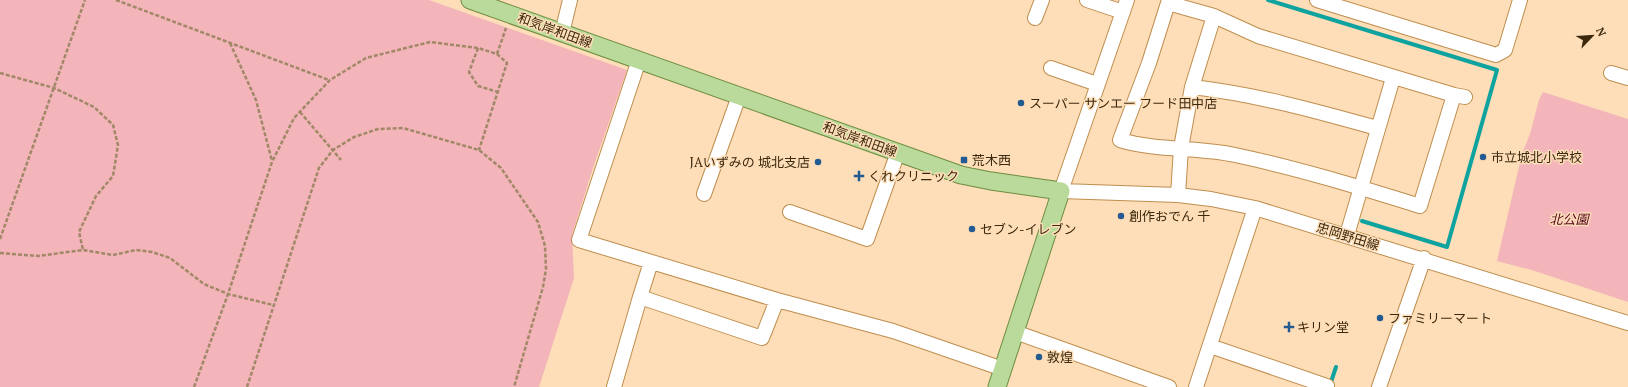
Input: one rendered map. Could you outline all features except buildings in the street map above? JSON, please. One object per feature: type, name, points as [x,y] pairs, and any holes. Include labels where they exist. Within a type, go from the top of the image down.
[{"type":"main road","name":"和気岸和田線","points":[[470,0],[961,175],[1061,191]]},
{"type":"main road","points":[[997,387],[1061,191]]},
{"type":"street","points":[[562,33],[570,0]]},
{"type":"street","points":[[1036,18],[1042,0]]},
{"type":"street","points":[[1061,191],[1125,6],[1087,0]]},
{"type":"street","points":[[1317,0],[1496,55],[1505,50],[1520,0]]},
{"type":"street","points":[[1168,4],[1214,16],[1258,36],[1393,78],[1459,96],[1420,206],[1360,187],[1234,155],[1182,148],[1136,145],[1120,140],[1149,63],[1168,4]]},
{"type":"street","points":[[1178,195],[1182,148],[1192,87],[1214,16]]},
{"type":"street","points":[[639,60],[579,240],[777,300],[893,331],[1003,369]]},
{"type":"street","points":[[1051,68],[1097,84]]},
{"type":"street","points":[[1612,73],[1628,78]]},
{"type":"street","points":[[1347,235],[1377,128],[1393,78]]},
{"type":"street","points":[[1192,87],[1223,90],[1296,105],[1377,128]]},
{"type":"street","points":[[704,194],[739,96]]},
{"type":"street","points":[[790,212],[866,239],[898,152]]},
{"type":"street","name":"忠岡野田線","points":[[1061,191],[1178,195],[1211,199],[1255,208],[1424,258],[1628,323]]},
{"type":"street","points":[[1196,387],[1255,208]]},
{"type":"street","points":[[1379,387],[1424,258]]},
{"type":"street","points":[[614,387],[651,262]]},
{"type":"street","points":[[640,297],[762,338],[777,300]]},
{"type":"street","points":[[1015,332],[1169,387]]},
{"type":"street","points":[[1210,346],[1327,386]]},
{"type":"path","points":[[0,239],[85,0]]},
{"type":"path","points":[[116,0],[330,80]]},
{"type":"path","points":[[496,54],[507,26]]},
{"type":"path","points":[[194,387],[228,294],[272,162],[294,118],[330,80],[366,58],[430,42],[478,48],[496,54],[507,63],[479,150]]},
{"type":"path","points":[[230,43],[256,100],[272,162]]},
{"type":"path","points":[[478,48],[469,72],[478,86],[498,92]]},
{"type":"path","points":[[0,74],[54,88],[94,106],[113,125],[118,145],[113,176],[96,196],[79,232],[83,250]]},
{"type":"path","points":[[300,112],[341,160]]},
{"type":"path","points":[[247,387],[319,168],[333,150],[354,136],[378,129],[403,128],[479,150],[501,168],[538,222],[545,246],[546,269],[543,287],[514,387]]},
{"type":"path","points":[[0,253],[38,256],[83,250],[113,255],[136,250],[152,252],[170,258],[204,284],[228,294],[273,305]]},
{"type":"green space","points":[[0,0],[429,0],[627,70],[593,168],[572,235],[574,278],[539,387],[0,387]]},
{"type":"green space","name":"北公園","points":[[1543,92],[1628,119],[1628,302],[1535,271],[1497,261],[1522,154],[1530,134],[1539,100]]},
{"type":"waterway","points":[[1268,0],[1497,70],[1447,247],[1362,221]]},
{"type":"waterway","points":[[1330,385],[1336,367]]},
{"type":"place","name":"スーパー サンエー フード田中店","points":[[1021,103]]},
{"type":"place","name":"市立城北小学校","points":[[1483,157]]},
{"type":"place","name":"荒木西","points":[[964,160]]},
{"type":"place","name":"JAいずみの 城北支店","points":[[818,162]]},
{"type":"place","name":"くれクリニック","points":[[859,176]]},
{"type":"place","name":"創作おでん 千","points":[[1121,216]]},
{"type":"place","name":"セブン-イレブン","points":[[972,229]]},
{"type":"place","name":"ファミリーマート","points":[[1380,318]]},
{"type":"place","name":"キリン堂","points":[[1289,327]]},
{"type":"place","name":"敦煌","points":[[1039,357]]}]
